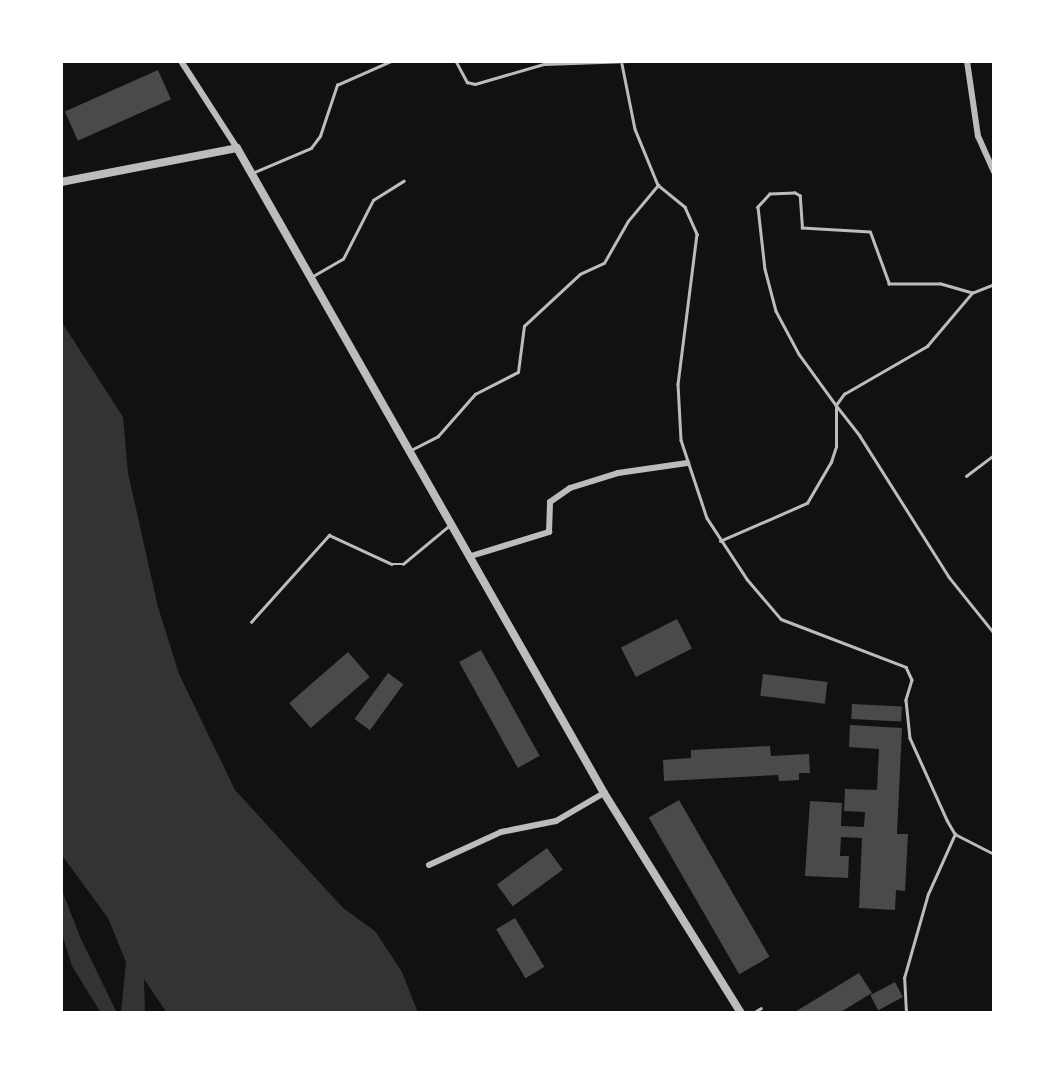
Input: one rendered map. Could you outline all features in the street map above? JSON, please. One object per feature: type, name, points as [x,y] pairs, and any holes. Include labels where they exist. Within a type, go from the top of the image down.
[{"type":"street","points":[[181,61],[252,173],[604,793],[741,1013]]},
{"type":"street","points":[[967,61],[978,136],[994,172]]},
{"type":"street","points":[[61,182],[237,148]]},
{"type":"street","points":[[471,556],[549,532],[550,502],[570,488],[618,472],[687,463]]},
{"type":"street","points":[[429,866],[501,832],[556,821],[604,793]]},
{"type":"lane","points":[[252,173],[316,144],[337,85],[391,61]]},
{"type":"lane","points":[[456,61],[467,82],[475,84],[544,64],[622,64],[629,61]]},
{"type":"lane","points":[[622,64],[635,129],[658,185],[685,207],[697,233],[678,384],[687,463],[720,541],[781,619],[906,667],[912,680],[906,700],[910,738],[955,834],[994,854]]},
{"type":"lane","points":[[312,277],[342,259],[373,200],[404,181]]},
{"type":"lane","points":[[411,450],[438,436],[475,394],[518,372],[524,326],[580,275],[604,263],[628,221],[658,185]]},
{"type":"lane","points":[[972,293],[940,284],[893,286],[886,281],[870,232],[807,230],[800,223],[799,194],[765,197],[758,206],[765,268],[776,311],[949,577],[994,633]]},
{"type":"lane","points":[[720,541],[807,503],[836,447],[836,405],[854,385],[927,346],[972,293],[994,284]]},
{"type":"lane","points":[[966,476],[994,455]]},
{"type":"lane","points":[[251,622],[329,536],[392,564],[403,564],[452,522]]},
{"type":"lane","points":[[906,1013],[904,978],[928,894],[955,834]]},
{"type":"lane","points":[[753,1013],[761,1008]]},
{"type":"shaded area","points":[[61,321],[123,417],[128,473],[158,607],[179,674],[235,790],[343,908],[375,931],[402,972],[418,1013],[167,1013],[144,979],[145,1013],[121,1013],[126,962],[108,918],[61,854]]},
{"type":"shaded area","points":[[61,888],[81,939],[117,1013],[101,1013],[72,966],[61,931]]},
{"type":"building","points":[[158,70],[171,99],[78,141],[65,111]]},
{"type":"building","points":[[677,619],[692,648],[636,677],[621,648]]},
{"type":"building","points":[[481,650],[540,756],[518,768],[459,662]]},
{"type":"building","points":[[348,652],[370,677],[311,728],[289,703]]},
{"type":"building","points":[[388,673],[403,684],[370,730],[354,719]]},
{"type":"building","points":[[763,674],[828,682],[825,704],[760,696]]},
{"type":"building","points":[[852,704],[902,707],[901,722],[851,719]]},
{"type":"building","points":[[850,725],[902,728],[897,834],[908,834],[905,891],[896,890],[895,910],[859,908],[862,838],[841,837],[840,856],[849,856],[848,878],[805,876],[810,801],[842,803],[841,826],[864,827],[865,812],[844,811],[845,789],[877,790],[879,749],[849,747]]},
{"type":"building","points":[[770,746],[771,756],[809,754],[810,773],[799,773],[799,780],[779,781],[778,775],[664,781],[663,760],[691,758],[691,750]]},
{"type":"building","points":[[679,800],[770,957],[739,974],[649,818]]},
{"type":"building","points":[[547,848],[563,870],[513,906],[497,884]]},
{"type":"building","points":[[515,918],[544,967],[525,978],[496,929]]},
{"type":"building","points":[[859,973],[872,993],[839,1013],[793,1013]]},
{"type":"building","points":[[895,982],[903,997],[878,1010],[870,995]]}]
